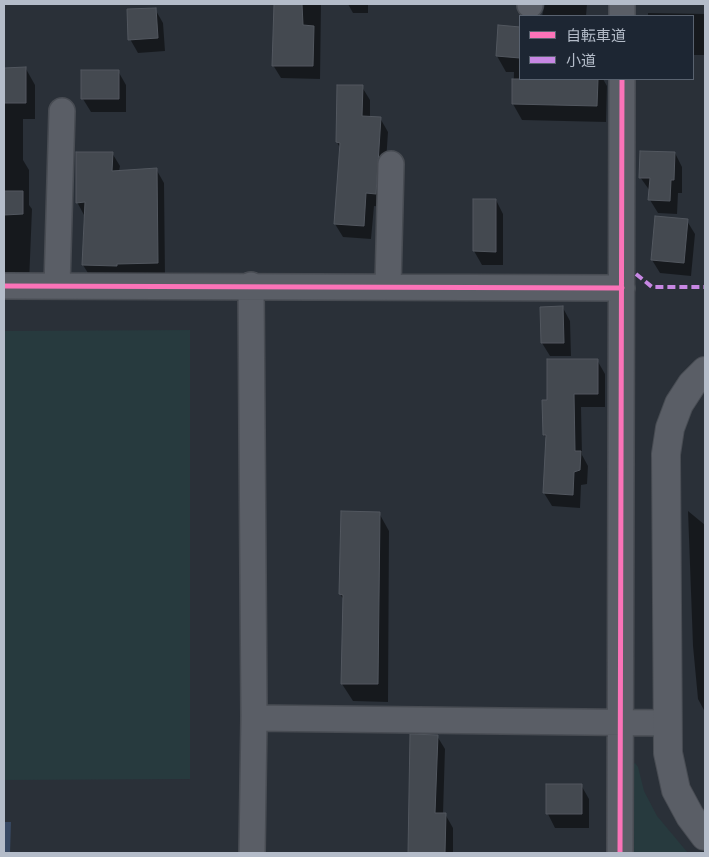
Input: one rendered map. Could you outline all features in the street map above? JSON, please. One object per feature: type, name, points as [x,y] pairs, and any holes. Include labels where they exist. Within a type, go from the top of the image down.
[{"type":"street","points":[[620,853],[622,724],[622,80]]},
{"type":"street","points":[[56,286],[62,111]]},
{"type":"street","points":[[388,286],[391,164]]},
{"type":"street","points":[[4,286],[251,285],[622,288]]},
{"type":"street","points":[[251,285],[254,718],[252,853]]},
{"type":"street","points":[[705,371],[692,384],[679,404],[670,428],[666,454],[668,753],[676,790],[690,816],[705,836]]},
{"type":"street","points":[[254,718],[608,721],[622,724],[667,724]]},
{"type":"green space","points":[[190,330],[190,779],[4,780],[4,331]]},
{"type":"green space","points":[[635,763],[638,767],[644,791],[657,816],[688,853],[631,853],[631,766]]},
{"type":"water","points":[[4,822],[11,822],[10,853],[4,853]]},
{"type":"building","points":[[274,4],[302,4],[303,25],[314,26],[313,66],[272,66]]},
{"type":"building","points":[[156,8],[158,38],[128,40],[127,9]]},
{"type":"building","points":[[498,25],[519,27],[519,58],[496,56]]},
{"type":"building","points":[[26,67],[26,103],[4,103],[4,68]]},
{"type":"building","points":[[81,70],[119,70],[119,99],[81,99]]},
{"type":"building","points":[[512,79],[598,80],[597,106],[512,104]]},
{"type":"building","points":[[337,85],[363,85],[362,116],[381,117],[376,194],[366,193],[364,226],[334,224],[340,143],[336,142]]},
{"type":"building","points":[[640,151],[675,152],[674,180],[671,180],[670,201],[648,200],[650,178],[639,178]]},
{"type":"building","points":[[76,152],[113,152],[112,171],[157,168],[158,263],[117,264],[117,266],[82,265],[85,202],[76,203]]},
{"type":"building","points":[[4,191],[23,191],[23,214],[4,215]]},
{"type":"building","points":[[473,199],[496,199],[496,252],[473,251]]},
{"type":"building","points":[[655,216],[688,219],[684,263],[651,260]]},
{"type":"building","points":[[563,306],[564,343],[541,343],[540,307]]},
{"type":"building","points":[[547,359],[598,359],[598,394],[574,394],[575,451],[581,451],[580,470],[574,472],[573,495],[543,493],[546,435],[543,435],[542,400],[547,400]]},
{"type":"building","points":[[341,511],[380,512],[378,684],[341,684],[343,595],[339,594]]},
{"type":"building","points":[[410,734],[438,735],[435,813],[446,813],[445,853],[408,853]]},
{"type":"building","points":[[546,784],[582,784],[582,814],[546,814]]},
{"type":"marked path","points":[[636,274],[652,287],[705,287]]},
{"type":"cycle path","points":[[620,853],[622,80]]},
{"type":"cycle path","points":[[4,286],[622,288]]}]
